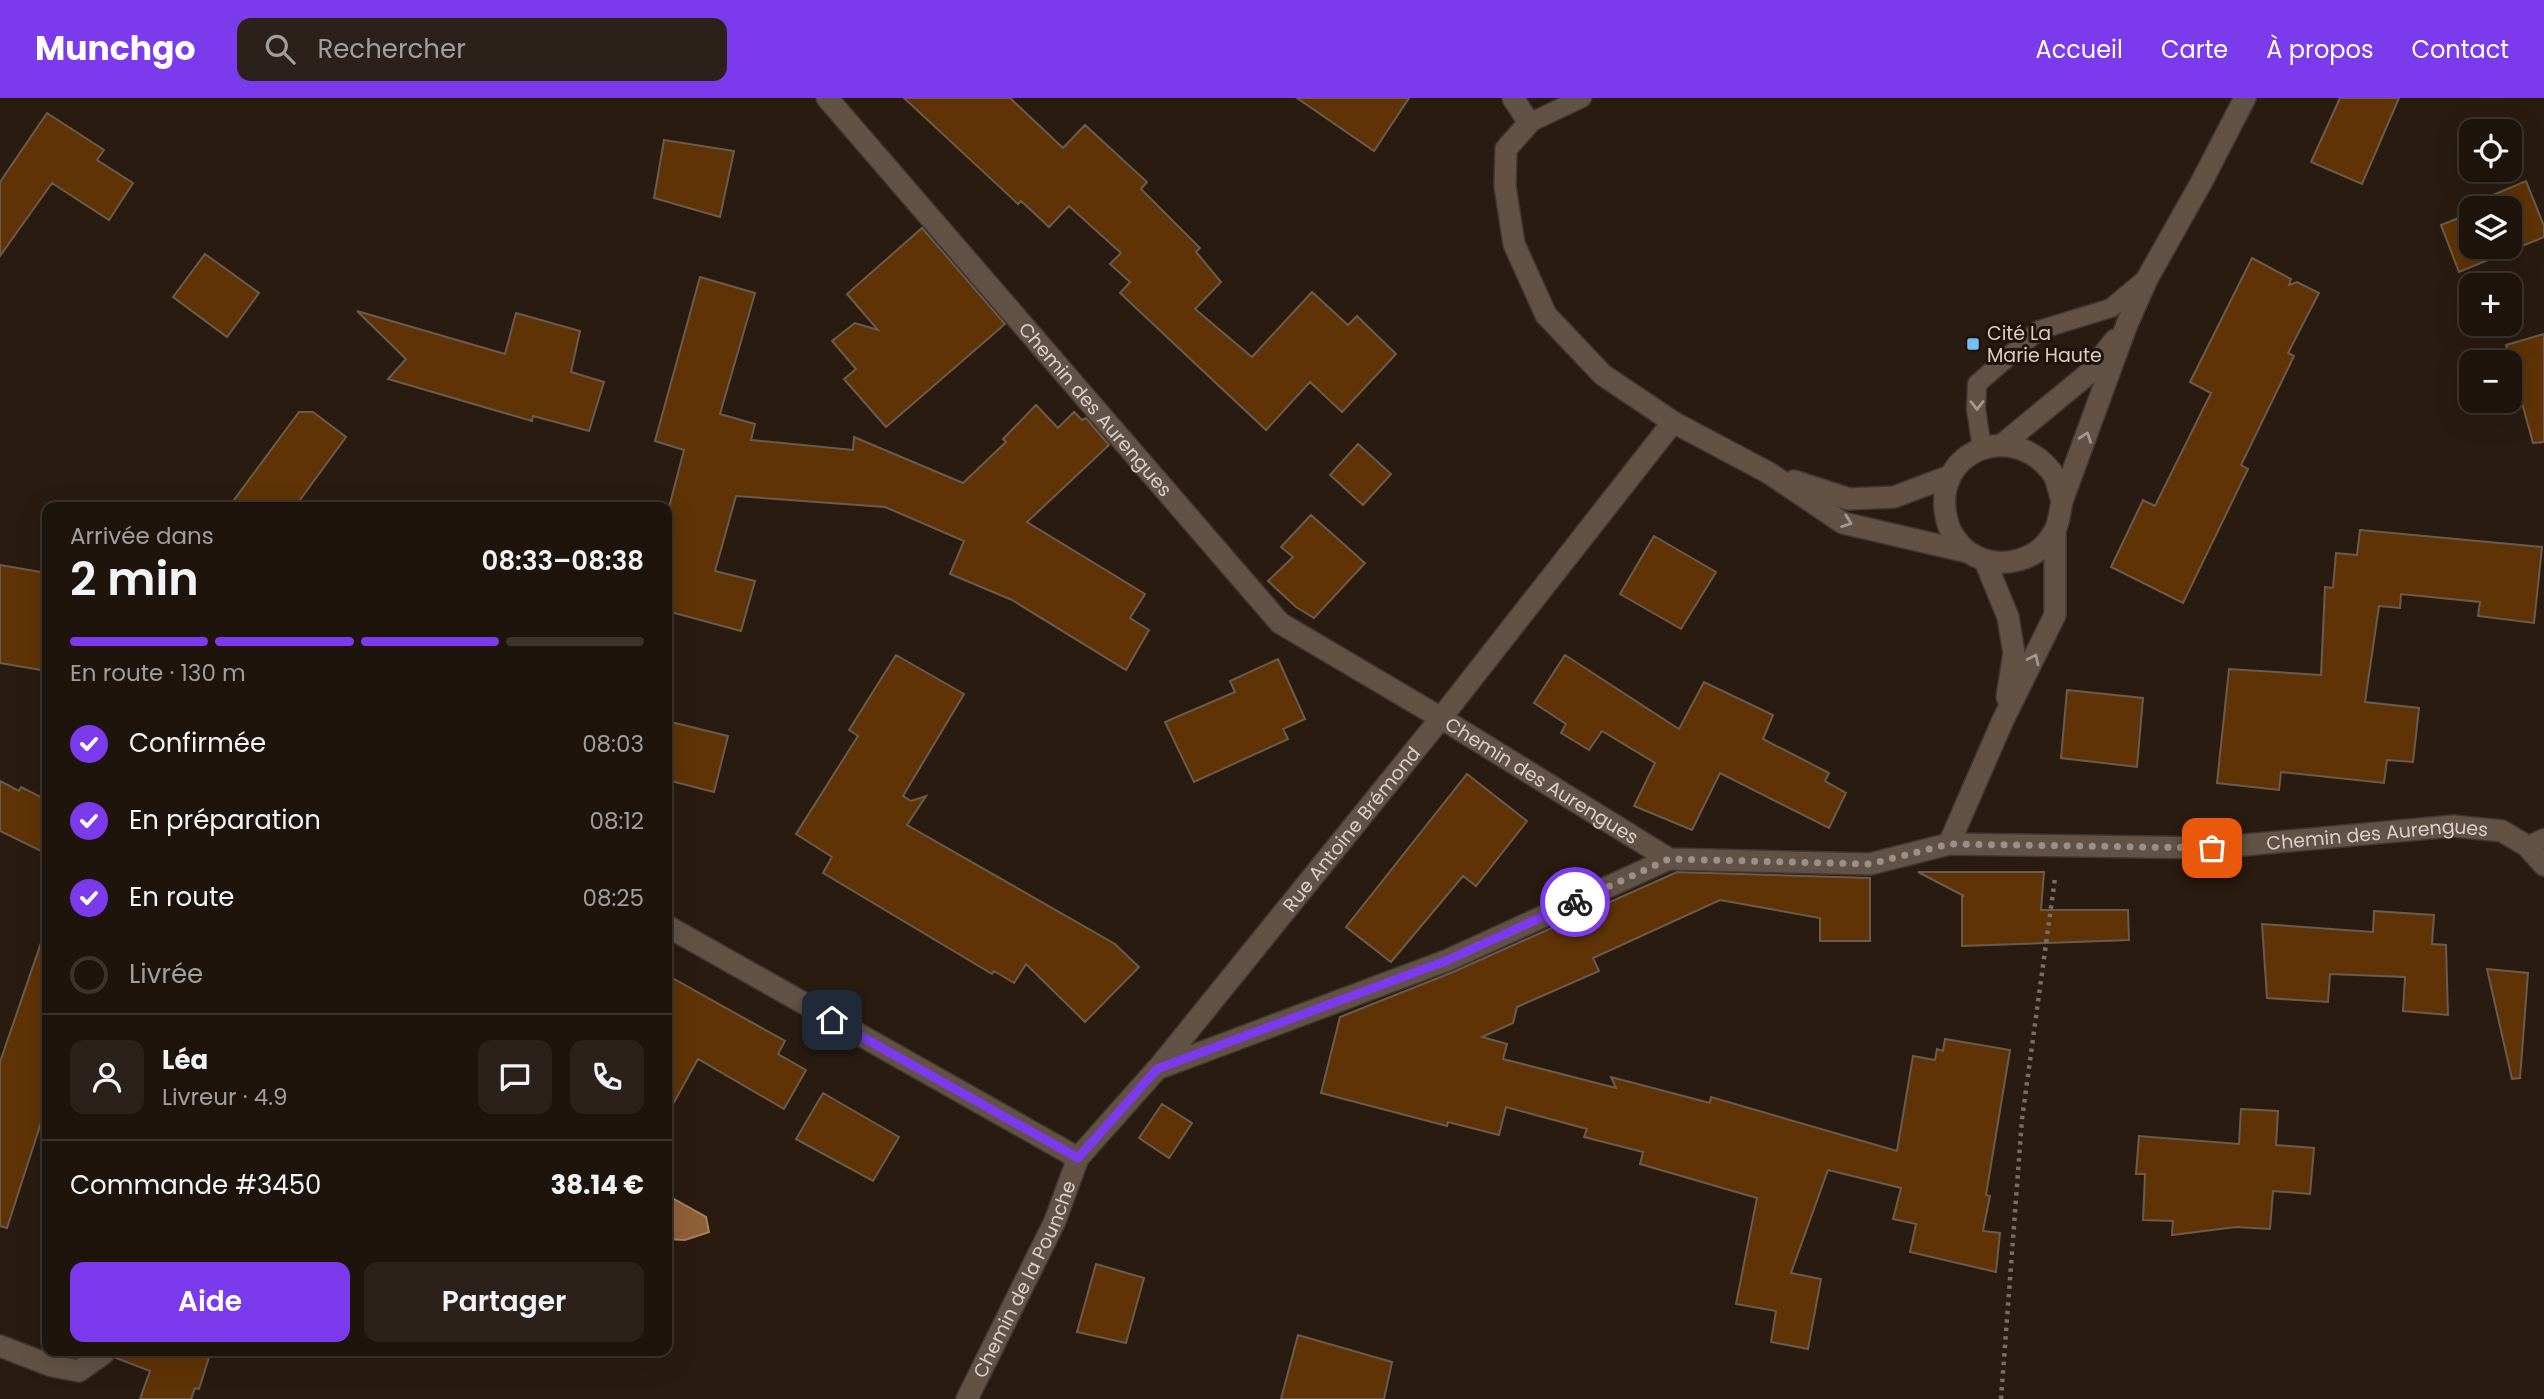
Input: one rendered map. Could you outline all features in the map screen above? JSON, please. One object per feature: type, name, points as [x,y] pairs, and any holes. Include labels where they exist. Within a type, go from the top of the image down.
[{"type":"street","name":"Chemin des Aurengues","points":[[827,98],[1280,623],[1441,718],[1669,859],[1870,864],[1949,844],[2212,848],[2453,826],[2502,831],[2535,842],[2544,865]]},
{"type":"street","points":[[1513,98],[1529,123],[1506,149],[1505,186],[1514,244],[1546,315],[1603,375],[1673,422],[1769,473],[1843,523],[2005,563],[2025,559],[2043,548],[2056,531]]},
{"type":"street","points":[[1949,844],[2003,720],[2055,615],[2056,531],[2062,501],[2127,324],[2148,276],[2202,183],[2245,98]]},
{"type":"street","points":[[2003,444],[2088,374],[2127,324]]},
{"type":"street","name":"Rue Antoine Brémond","points":[[1157,1069],[1441,718],[1673,422]]},
{"type":"street","points":[[2003,720],[2014,653],[2008,617],[1976,556],[1950,531],[1943,503],[1950,476],[1963,459],[1982,448],[2003,444],[2032,452],[2053,473],[2062,501]]},
{"type":"street","points":[[1769,473],[1849,499],[1894,496],[1950,476]]},
{"type":"street","name":"Chemin de la Pounche","points":[[968,1399],[1055,1220],[1078,1158],[1157,1069],[1448,960],[1669,859]]},
{"type":"street","points":[[672,929],[1078,1158]]},
{"type":"street","points":[[0,1346],[52,1366],[79,1371],[98,1356]]},
{"type":"lane","points":[[1529,123],[1582,98]]},
{"type":"lane","points":[[1982,448],[1976,409],[1977,384],[2039,330],[2111,308],[2148,276]]},
{"type":"path","points":[[2001,1399],[2022,1119],[2060,846]]},
{"type":"shaded area","points":[[672,1198],[706,1217],[709,1232],[685,1240],[672,1239]]},
{"type":"building","points":[[904,98],[1010,98],[1063,148],[1085,125],[1147,182],[1141,189],[1200,248],[1196,252],[1221,282],[1195,309],[1252,357],[1312,292],[1348,325],[1357,316],[1396,354],[1342,412],[1310,382],[1266,430],[1120,293],[1130,282],[1110,264],[1121,253],[1069,206],[1049,227],[1021,201],[1018,204]]},
{"type":"building","points":[[1297,98],[1409,98],[1374,151]]},
{"type":"building","points":[[2340,98],[2399,98],[2362,184],[2311,162]]},
{"type":"building","points":[[47,113],[104,150],[97,160],[133,183],[109,220],[52,183],[0,256],[0,182]]},
{"type":"building","points":[[664,140],[734,151],[720,217],[654,198]]},
{"type":"building","points":[[2526,181],[2544,226],[2544,237],[2522,246],[2522,196],[2491,196]]},
{"type":"building","points":[[2459,218],[2459,259],[2491,259],[2459,272],[2441,225]]},
{"type":"building","points":[[922,228],[1005,324],[886,427],[844,379],[856,369],[832,341],[855,323],[878,330],[847,294]]},
{"type":"building","points":[[205,254],[259,293],[227,337],[173,297]]},
{"type":"building","points":[[2252,258],[2291,279],[2289,285],[2297,282],[2319,293],[2288,353],[2294,356],[2241,465],[2248,469],[2183,603],[2111,567],[2143,500],[2155,506],[2211,393],[2190,382]]},
{"type":"building","points":[[700,277],[755,293],[720,414],[755,424],[751,440],[853,450],[854,437],[963,483],[1006,442],[1003,439],[1036,405],[1058,428],[1074,412],[1082,420],[1086,418],[1109,445],[1027,522],[1145,594],[1130,618],[1149,630],[1126,670],[1012,600],[950,574],[964,541],[885,507],[736,496],[715,571],[755,581],[741,631],[672,612],[670,502],[684,450],[655,441]]},
{"type":"building","points":[[357,311],[505,354],[516,313],[580,331],[571,372],[604,382],[589,431],[533,416],[532,421],[388,379],[406,359]]},
{"type":"building","points":[[2544,334],[2544,442],[2533,443],[2522,403],[2522,350],[2507,350],[2506,345]]},
{"type":"building","points":[[299,412],[313,412],[346,437],[298,502],[232,502]]},
{"type":"building","points":[[1358,444],[1391,474],[1363,505],[1330,475]]},
{"type":"building","points":[[1311,515],[1365,563],[1314,618],[1296,607],[1268,581],[1293,557],[1281,547]]},
{"type":"building","points":[[2360,530],[2542,547],[2534,623],[2478,616],[2480,602],[2401,594],[2400,608],[2379,606],[2365,702],[2419,708],[2413,762],[2387,760],[2384,783],[2281,772],[2279,790],[2217,783],[2229,669],[2321,675],[2325,587],[2333,588],[2336,553],[2357,555]]},
{"type":"building","points":[[1654,536],[1716,572],[1681,629],[1620,594]]},
{"type":"building","points":[[0,565],[42,572],[42,670],[0,663]]},
{"type":"building","points":[[896,655],[964,694],[903,796],[911,801],[926,796],[907,825],[1115,944],[1139,967],[1085,1022],[1026,964],[1014,983],[994,971],[992,974],[823,873],[832,857],[796,834],[858,736],[849,730]]},
{"type":"building","points":[[1565,655],[1679,729],[1704,682],[1773,715],[1763,739],[1829,773],[1825,781],[1846,793],[1829,828],[1720,773],[1692,830],[1634,806],[1655,763],[1602,731],[1589,750],[1561,733],[1566,724],[1534,703]]},
{"type":"building","points":[[1278,659],[1305,719],[1283,729],[1288,739],[1194,782],[1165,722],[1235,692],[1230,681]]},
{"type":"building","points":[[2067,690],[2143,698],[2137,767],[2061,758]]},
{"type":"building","points":[[672,722],[728,736],[714,792],[672,781]]},
{"type":"building","points":[[1467,774],[1527,821],[1476,886],[1463,876],[1391,962],[1346,927]]},
{"type":"building","points":[[0,781],[19,791],[21,787],[42,798],[42,852],[0,831]]},
{"type":"building","points":[[1677,872],[1870,878],[1870,941],[1820,941],[1820,918],[1720,900],[1593,958],[1599,971],[1517,1007],[1513,1023],[1482,1037],[1507,1044],[1503,1059],[1616,1088],[1611,1077],[1710,1103],[1711,1097],[1897,1151],[1913,1056],[1935,1060],[1937,1049],[1943,1051],[1945,1039],[2010,1050],[1986,1195],[1990,1196],[1983,1231],[2000,1233],[1996,1272],[1910,1252],[1916,1224],[1893,1219],[1901,1188],[1828,1170],[1791,1273],[1821,1279],[1808,1349],[1771,1342],[1776,1311],[1736,1304],[1757,1198],[1640,1164],[1643,1152],[1584,1137],[1587,1129],[1506,1107],[1499,1135],[1448,1122],[1447,1126],[1321,1093],[1340,1017],[1453,972]]},
{"type":"building","points":[[1918,872],[2044,872],[2041,910],[2128,910],[2129,940],[1962,946],[1964,896]]},
{"type":"building","points":[[2374,911],[2434,915],[2432,944],[2446,945],[2448,1015],[2403,1011],[2405,977],[2330,974],[2328,1002],[2267,998],[2262,924],[2373,932]]},
{"type":"building","points":[[42,943],[42,1120],[7,1228],[0,1226],[0,1062]]},
{"type":"building","points":[[2487,969],[2528,973],[2520,1078],[2512,1079]]},
{"type":"building","points":[[672,978],[785,1041],[778,1054],[806,1070],[784,1109],[698,1059],[672,1106]]},
{"type":"building","points":[[823,1093],[899,1137],[873,1181],[796,1139]]},
{"type":"building","points":[[1162,1104],[1192,1123],[1169,1158],[1139,1138]]},
{"type":"building","points":[[2241,1109],[2278,1111],[2276,1145],[2314,1148],[2310,1194],[2273,1191],[2270,1229],[2236,1227],[2172,1235],[2173,1221],[2143,1220],[2145,1174],[2136,1174],[2139,1136],[2239,1144]]},
{"type":"building","points":[[1096,1264],[1144,1278],[1126,1343],[1077,1332]]},
{"type":"building","points":[[1298,1335],[1392,1362],[1384,1399],[1281,1399]]},
{"type":"building","points":[[209,1356],[199,1389],[195,1388],[191,1399],[140,1399],[150,1371],[116,1358]]},
{"type":"way so far","points":[[1575,902],[1669,859],[1870,864],[1949,844],[2212,848]]},
{"type":"place","name":"Cité La Marie Haute","points":[[1973,344]]},
{"type":"route","points":[[832,1020],[1078,1158],[1157,1069],[1448,960],[1575,902]]}]
